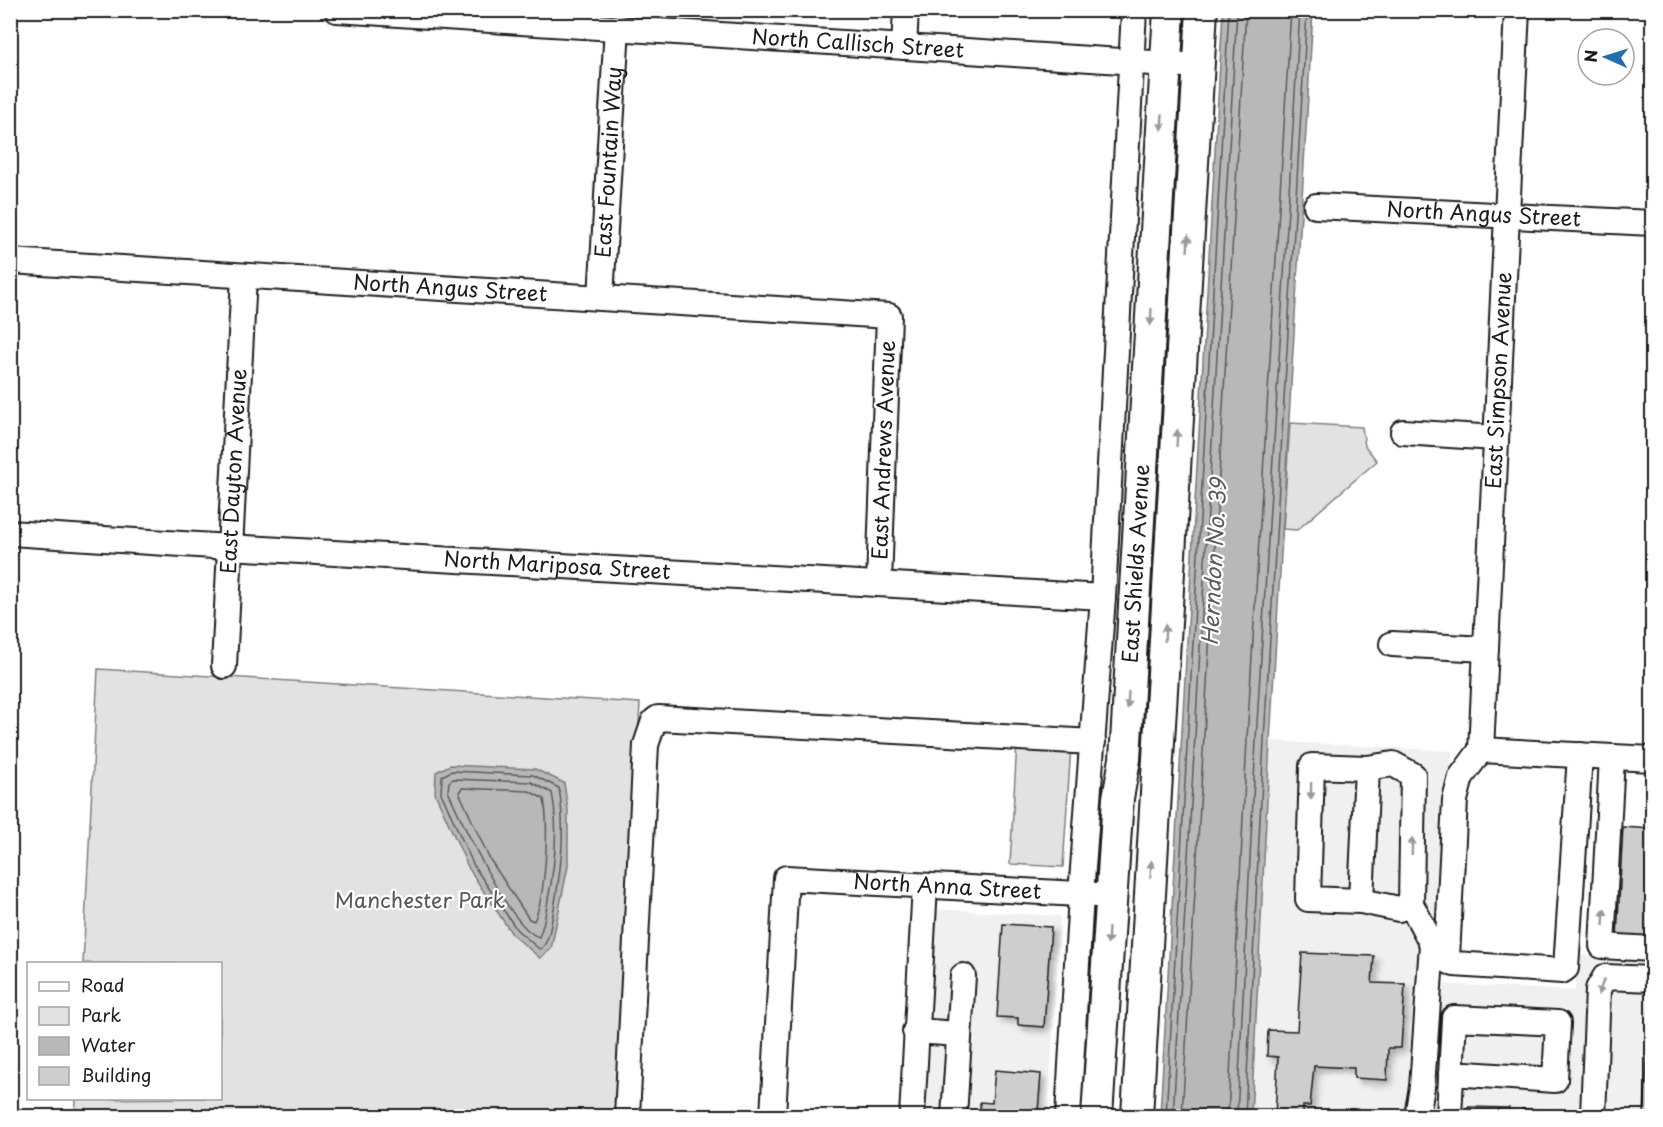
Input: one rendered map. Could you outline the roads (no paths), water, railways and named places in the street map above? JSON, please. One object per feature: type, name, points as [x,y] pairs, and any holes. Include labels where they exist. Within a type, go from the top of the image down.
[{"type":"main road","name":"East Shields Avenue","points":[[1097,1116],[1110,896],[1118,798],[1125,759],[1169,10]]},
{"type":"main road","name":"East Shields Avenue","points":[[1137,1116],[1202,10]]},
{"type":"main road","points":[[1110,896],[1122,903],[1129,911],[1131,921],[1127,1014],[1139,1083]]},
{"type":"street","name":"North Callisch Street","points":[[338,10],[1198,66]]},
{"type":"street","points":[[904,47],[906,10]]},
{"type":"street","points":[[1068,1116],[1081,895],[1103,597],[1134,10]]},
{"type":"street","name":"East Simpson Avenue","points":[[1481,750],[1516,10]]},
{"type":"street","name":"East Fountain Way","points":[[602,297],[617,27]]},
{"type":"street","name":"North Angus Street","points":[[1316,206],[1653,224]]},
{"type":"street","name":"North Angus Street","points":[[10,261],[889,316]]},
{"type":"street","name":"East Dayton Avenue","points":[[224,666],[244,276]]},
{"type":"street","name":"East Andrews Avenue","points":[[879,583],[889,316]]},
{"type":"street","points":[[1403,432],[1496,438]]},
{"type":"street","name":"North Mariposa Street","points":[[10,533],[229,548],[1103,597]]},
{"type":"street","points":[[1392,645],[1486,649]]},
{"type":"street","points":[[627,1116],[646,745],[654,722],[658,718],[1093,742]]},
{"type":"street","points":[[1580,755],[1566,968],[1562,970],[1454,964],[1448,961],[1455,800],[1461,777],[1481,750],[1580,755],[1653,759]]},
{"type":"street","points":[[1612,757],[1602,946],[1653,949]]},
{"type":"street","points":[[1411,904],[1400,909],[1361,901],[1308,899],[1312,766],[1367,768],[1393,765],[1413,775],[1411,904],[1432,944],[1422,1087],[1417,1116]]},
{"type":"street","points":[[1361,901],[1367,768]]},
{"type":"street","name":"North Anna Street","points":[[773,1116],[786,878],[1110,896]]},
{"type":"street","points":[[912,1116],[915,1031],[925,886]]},
{"type":"street","points":[[954,1116],[963,976]]},
{"type":"street","points":[[1593,1116],[1598,990],[1605,977],[1653,979]]},
{"type":"street","points":[[1449,1116],[1454,1018],[1558,1023],[1555,1080],[1452,1073]]},
{"type":"street","points":[[915,1031],[959,1034]]},
{"type":"water","name":"Herndon No. 39","points":[[1223,11],[1313,11],[1270,741],[1251,1116],[1160,1116]]},
{"type":"water","points":[[450,765],[535,769],[564,783],[568,810],[568,866],[551,949],[540,958],[512,934],[469,869],[435,793],[436,772]]},
{"type":"park label","name":"Manchester Park","points":[[420,901]]}]
